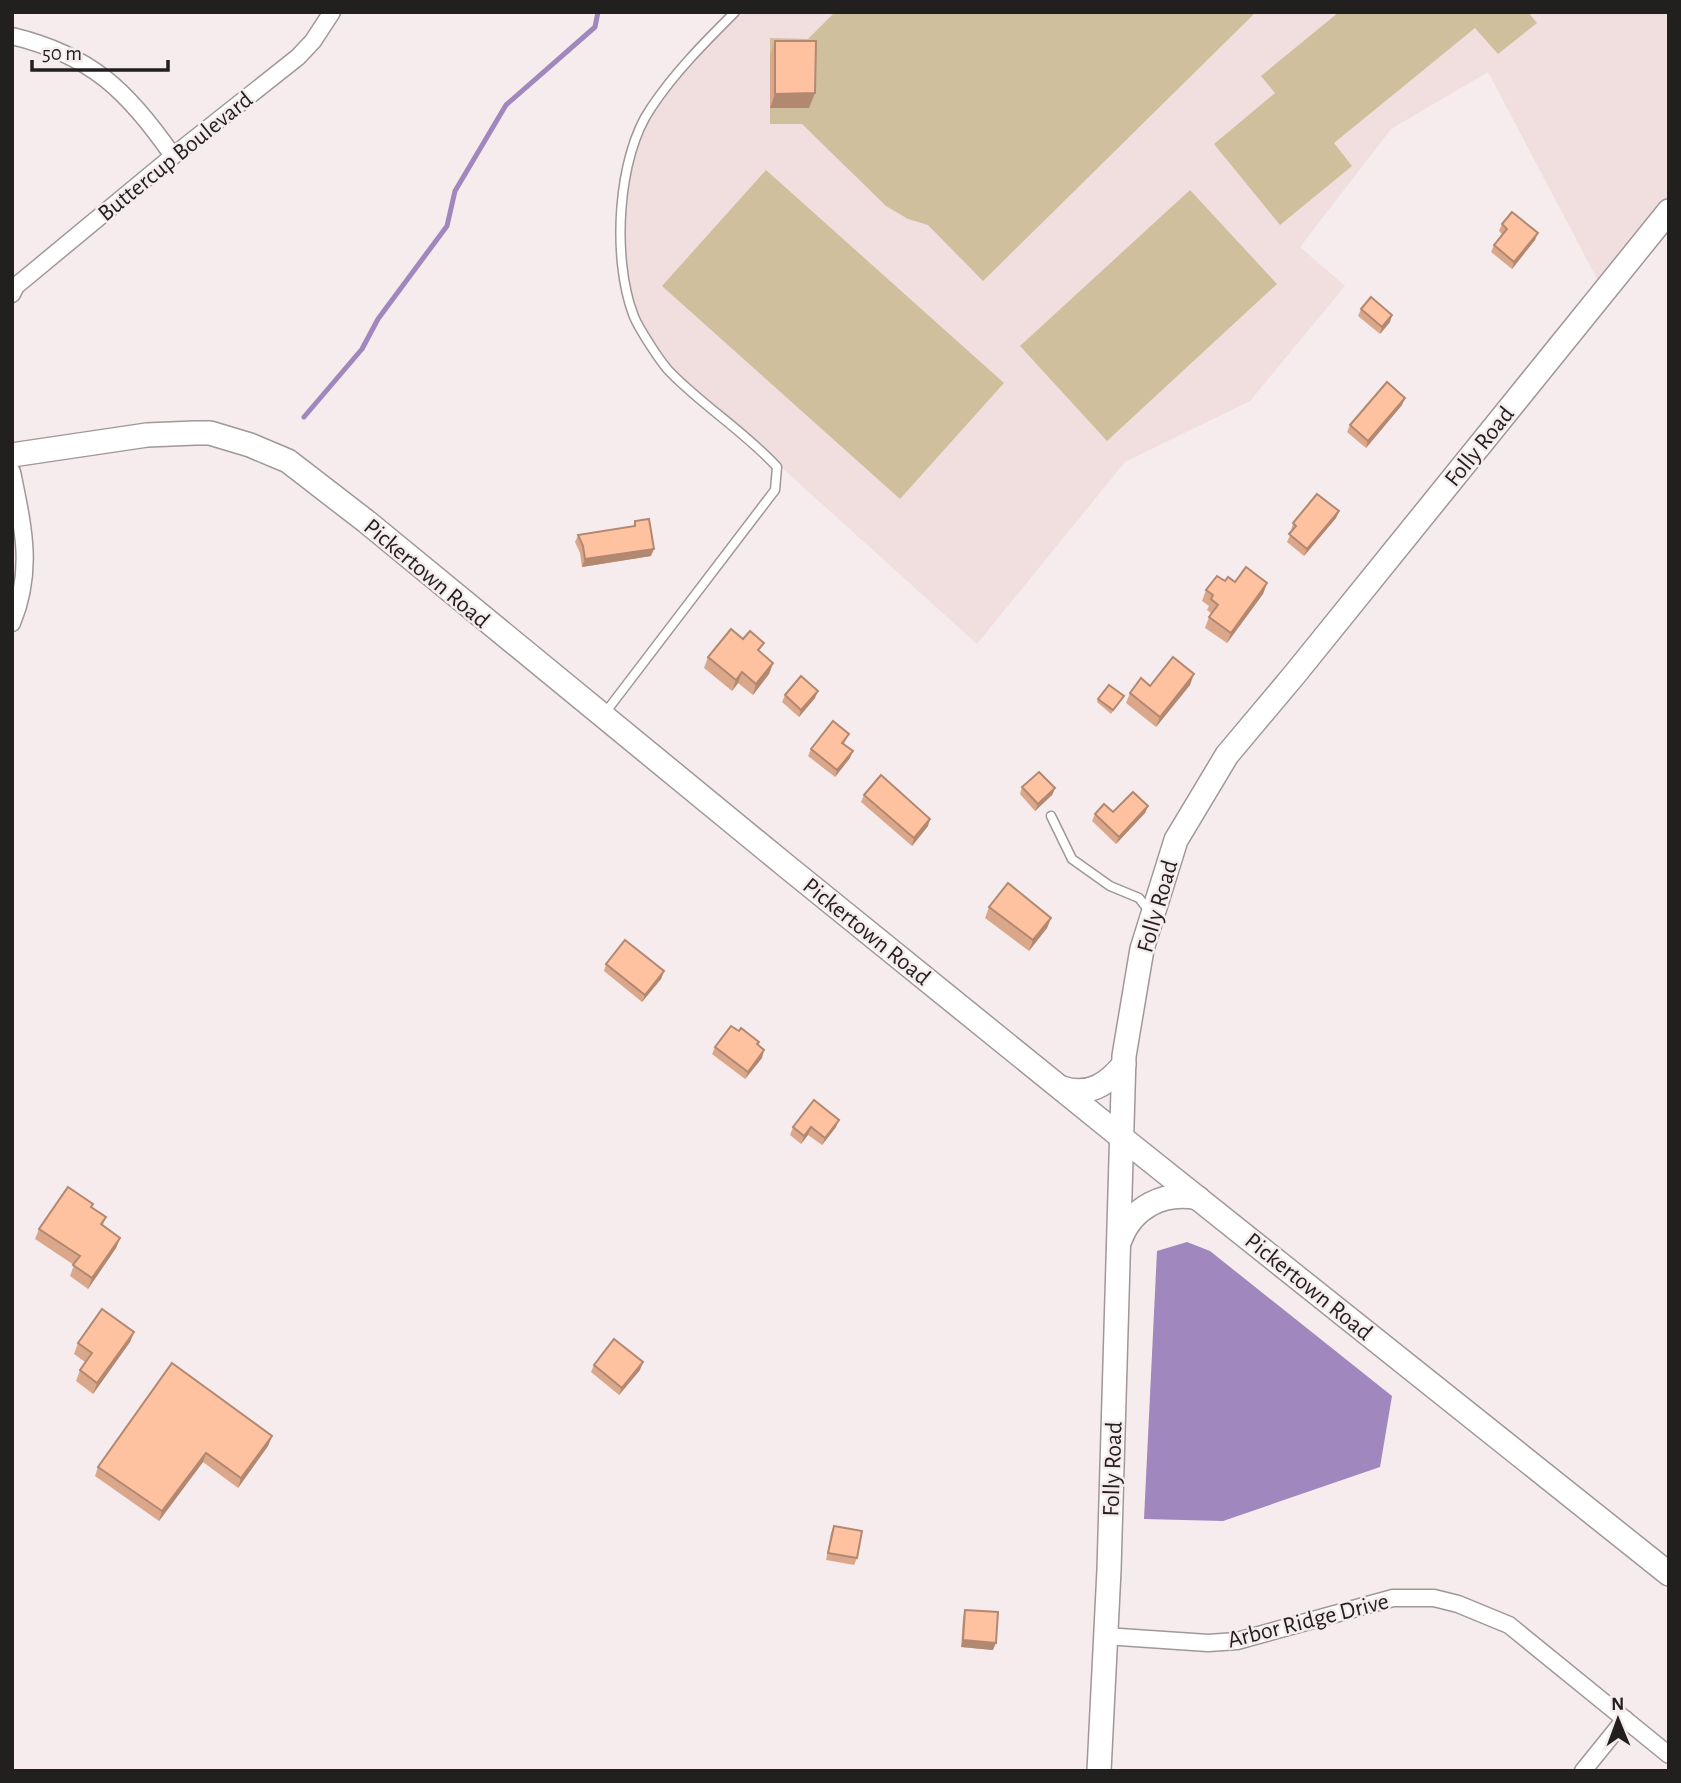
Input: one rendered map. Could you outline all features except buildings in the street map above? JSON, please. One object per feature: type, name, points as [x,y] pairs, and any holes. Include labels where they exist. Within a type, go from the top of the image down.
[{"type":"street","name":"Buttercup Boulevard","points":[[12,294],[16,286],[298,57],[313,41],[332,12]]},
{"type":"street","points":[[12,36],[45,44],[92,69],[116,87],[148,120],[173,156]]},
{"type":"street","name":"Folly Road","points":[[1099,1771],[1124,1064],[1142,949],[1176,841],[1227,755],[1669,211]]},
{"type":"street","name":"Pickertown Road","points":[[12,456],[147,435],[210,433],[288,461],[367,522],[409,559],[1121,1137],[1669,1574]]},
{"type":"street","points":[[12,472],[25,538],[26,563],[24,587],[12,623]]},
{"type":"street","points":[[1062,1088],[1082,1091],[1103,1086],[1124,1064]]},
{"type":"street","points":[[1118,1245],[1125,1227],[1135,1214],[1150,1204],[1174,1197],[1198,1198]]},
{"type":"street","name":"Arbor Ridge Drive","points":[[1105,1636],[1208,1643],[1237,1641],[1393,1598],[1434,1598],[1471,1609],[1509,1625],[1669,1755]]},
{"type":"street","points":[[1583,1771],[1625,1719]]},
{"type":"lane","points":[[603,716],[775,490],[777,467],[760,448],[669,371],[633,314],[620,251],[621,204],[630,154],[649,109],[700,47],[735,12]]},
{"type":"lane","points":[[1051,816],[1072,859],[1110,886],[1139,898],[1152,914]]},
{"type":"shaded area","points":[[735,12],[1669,12],[1669,211],[1604,292],[1488,72],[1391,129],[1300,247],[1345,286],[1250,401],[1125,462],[977,644],[760,448],[669,371],[633,315],[620,251],[630,154],[649,109]]},
{"type":"shaded area","points":[[835,12],[1256,12],[983,281],[928,225],[908,219],[886,206],[802,124],[770,124],[770,38],[808,39]]},
{"type":"shaded area","points":[[1339,12],[1528,12],[1537,23],[1498,54],[1475,28],[1334,143],[1352,166],[1280,225],[1214,144],[1275,93],[1261,76]]},
{"type":"shaded area","points":[[766,170],[1004,383],[900,499],[662,286]]},
{"type":"shaded area","points":[[1190,190],[1277,284],[1107,441],[1020,346]]},
{"type":"shaded area","points":[[1187,1242],[1210,1251],[1392,1396],[1380,1467],[1223,1521],[1144,1519],[1157,1251]]},
{"type":"waterway","points":[[304,417],[362,349],[378,319],[447,226],[455,191],[506,105],[595,27],[598,12]]}]
